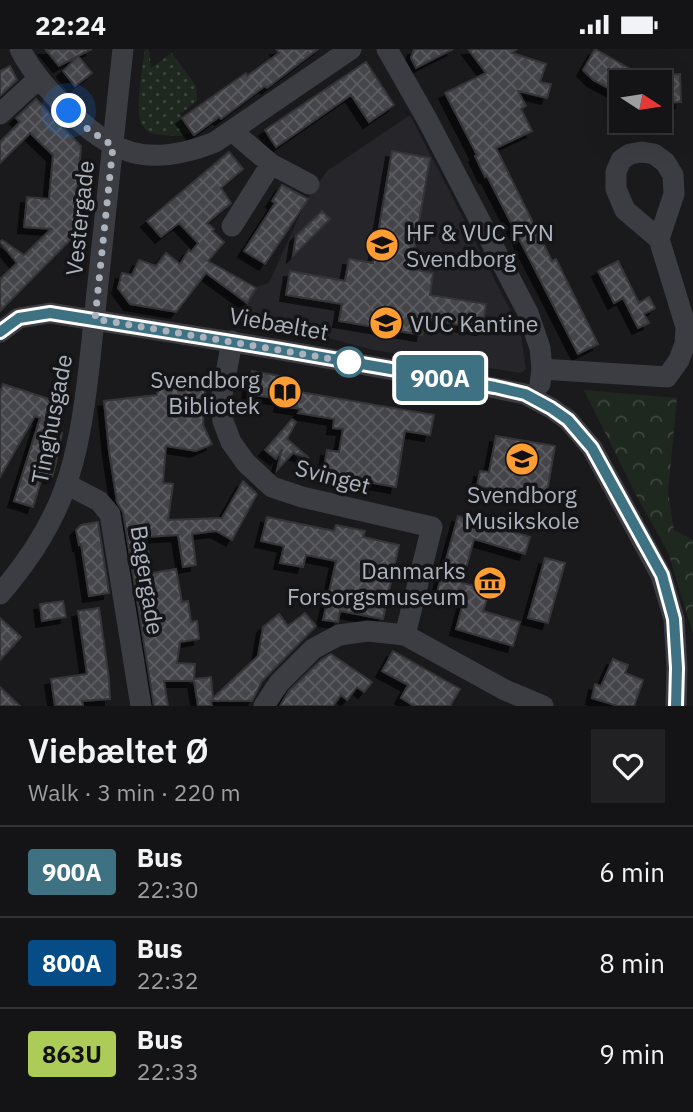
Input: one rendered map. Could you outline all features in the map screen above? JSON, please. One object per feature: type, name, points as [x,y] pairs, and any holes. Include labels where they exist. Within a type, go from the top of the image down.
[{"type":"street","points":[[0,52],[5,49]]},
{"type":"street","points":[[20,49],[38,79],[85,127],[113,146],[123,49]]},
{"type":"street","name":"Vestergade","points":[[95,319],[113,146],[144,154],[175,154],[215,142],[351,49]]},
{"type":"street","points":[[387,49],[428,121],[528,313],[537,335],[542,369],[536,399]]},
{"type":"street","points":[[0,114],[38,79]]},
{"type":"street","points":[[232,131],[271,164],[309,184]]},
{"type":"street","points":[[232,226],[271,164]]},
{"type":"street","points":[[542,369],[667,377],[685,344],[686,327],[659,239]]},
{"type":"street","points":[[0,332],[19,318],[34,314],[50,313],[95,319]]},
{"type":"street","name":"Viebæltet","points":[[95,319],[495,387],[536,399],[568,420],[592,448],[662,575],[674,619],[676,706]]},
{"type":"street","name":"Tinghusgade","points":[[0,594],[37,547],[68,485],[84,412],[95,319]]},
{"type":"street","name":"Svinget","points":[[232,341],[222,395],[223,421],[231,442],[246,463],[272,487],[432,527],[405,635]]},
{"type":"street","name":"Bagergade","points":[[68,485],[99,501],[110,514],[141,706]]},
{"type":"street","points":[[264,706],[279,683],[313,649],[339,635],[368,631],[405,635],[500,698],[543,706]]},
{"type":"shaded area","name":"HF & VUC FYN Svendborg","points":[[410,115],[520,329],[526,369],[521,373],[373,350],[332,339],[248,325],[248,321],[237,321],[258,286],[269,283],[307,199],[327,171]]},
{"type":"green space","points":[[145,49],[149,49],[151,68],[172,53],[196,86],[197,101],[180,114],[192,132],[179,136],[159,135],[149,132],[142,125],[139,100]]},
{"type":"green space","points":[[584,390],[677,398],[668,492],[674,530],[693,540],[693,634],[668,552],[635,493]]},
{"type":"building","points":[[45,49],[92,49],[59,66]]},
{"type":"building","points":[[276,49],[318,49],[267,88],[265,86],[221,119],[219,117],[194,135],[182,118],[279,53]]},
{"type":"building","points":[[414,49],[453,49],[416,68],[411,58]]},
{"type":"building","points":[[468,49],[517,49],[512,53],[546,64],[540,82],[551,84],[547,98],[518,91],[526,106],[521,109],[532,131],[496,148],[552,261],[556,259],[598,344],[578,354],[487,176],[485,177],[475,156],[477,155],[445,93],[486,73]]},
{"type":"building","points":[[595,49],[632,70],[609,70],[609,89],[593,80],[583,70]]},
{"type":"building","points":[[78,56],[92,73],[75,86],[63,71]]},
{"type":"building","points":[[366,62],[394,105],[369,122],[351,95],[276,147],[265,130]]},
{"type":"building","points":[[10,66],[17,80],[0,96],[0,71]]},
{"type":"building","points":[[672,74],[680,74],[681,102],[672,102]]},
{"type":"building","points":[[36,99],[81,146],[76,210],[81,211],[79,231],[0,311],[0,279],[17,263],[0,242],[2,240],[24,255],[51,229],[24,227],[27,197],[49,199],[53,155],[30,133],[0,163],[0,142],[20,122],[16,118]]},
{"type":"building","points":[[392,151],[430,158],[411,269],[433,273],[430,295],[486,304],[482,329],[425,319],[422,335],[339,321],[342,304],[286,295],[290,271],[345,281],[349,259],[373,263]]},
{"type":"building","points":[[229,152],[243,169],[221,188],[231,203],[207,223],[224,242],[208,261],[256,288],[247,303],[206,273],[176,312],[130,304],[118,288],[122,273],[132,275],[139,260],[156,266],[166,253],[180,264],[189,250],[191,252],[198,243],[179,223],[161,237],[147,221]]},
{"type":"building","points":[[282,185],[308,199],[265,264],[244,251],[275,203],[272,201]]},
{"type":"building","points":[[322,211],[330,219],[293,256],[296,236]]},
{"type":"building","points":[[618,261],[639,303],[649,297],[655,308],[644,314],[649,323],[638,328],[623,298],[614,303],[598,271]]},
{"type":"building","points":[[252,371],[280,376],[279,381],[290,383],[290,388],[301,389],[300,392],[434,415],[430,435],[405,431],[396,487],[323,474],[327,450],[339,452],[343,429],[333,428],[334,419],[298,413],[301,409],[280,406],[281,399],[248,394]]},
{"type":"building","points":[[3,384],[61,403],[52,430],[62,433],[56,463],[52,477],[43,474],[33,507],[14,501],[40,418],[35,416],[0,477],[0,392]]},
{"type":"building","points":[[189,387],[205,390],[203,425],[212,444],[196,451],[166,446],[163,483],[173,484],[168,520],[222,518],[243,481],[257,494],[232,540],[216,531],[192,534],[196,565],[183,567],[178,535],[146,537],[152,573],[176,569],[182,602],[188,601],[191,622],[197,621],[199,639],[180,642],[177,663],[195,664],[194,679],[211,677],[213,698],[258,656],[263,627],[279,614],[288,626],[305,613],[316,626],[262,681],[252,701],[211,701],[212,706],[198,706],[194,681],[164,681],[168,706],[154,706],[123,512],[117,502],[104,401],[157,395],[158,389]]},
{"type":"building","points":[[292,419],[296,422],[287,439],[309,458],[293,453],[277,470],[282,449],[276,459],[265,450]]},
{"type":"building","name":"Svendborg Musikskole","points":[[496,436],[555,446],[546,498],[477,486],[480,471],[489,472]]},
{"type":"building","points":[[458,516],[530,537],[525,554],[474,539],[462,583],[484,588],[482,597],[487,599],[483,611],[520,622],[513,646],[456,629],[464,600],[437,592]]},
{"type":"building","points":[[267,517],[334,531],[336,525],[365,531],[363,537],[399,545],[383,619],[340,611],[338,622],[323,620],[336,561],[306,555],[303,567],[280,563],[284,546],[261,541]]},
{"type":"building","points":[[98,522],[109,593],[89,596],[81,544],[79,545],[76,530],[81,525]]},
{"type":"building","points":[[545,558],[565,563],[548,623],[528,618]]},
{"type":"building","points":[[63,601],[66,617],[42,621],[40,604]]},
{"type":"building","points":[[99,608],[110,699],[82,701],[83,706],[55,706],[51,679],[87,674],[78,611]]},
{"type":"building","points":[[0,618],[21,637],[0,660]]},
{"type":"building","points":[[393,651],[460,689],[450,706],[414,706],[401,698],[408,685],[382,671]]},
{"type":"building","points":[[331,654],[372,682],[364,692],[357,687],[347,700],[341,695],[333,706],[280,706],[289,691],[321,660]]},
{"type":"building","points":[[613,659],[628,665],[625,673],[643,680],[634,706],[618,706],[592,698],[595,684],[601,686]]},
{"type":"building","points":[[0,687],[20,706],[0,706]]},
{"type":"bus line","name":"900A","points":[[0,332],[19,318],[50,313],[495,387],[536,399],[568,420],[592,448],[662,575],[677,642],[676,706]]},
{"type":"place","name":"HF & VUC FYN Svendborg","points":[[382,245]]},
{"type":"place","name":"VUC Kantine","points":[[386,323]]},
{"type":"place","name":"Svendborg Bibliotek","points":[[285,392]]},
{"type":"place","name":"Svendborg Musikskole","points":[[522,459]]},
{"type":"place","name":"Danmarks Forsorgsmuseum","points":[[490,583]]},
{"type":"route","points":[[69,111],[85,127],[113,146],[95,319],[356,363],[349,362]]}]
